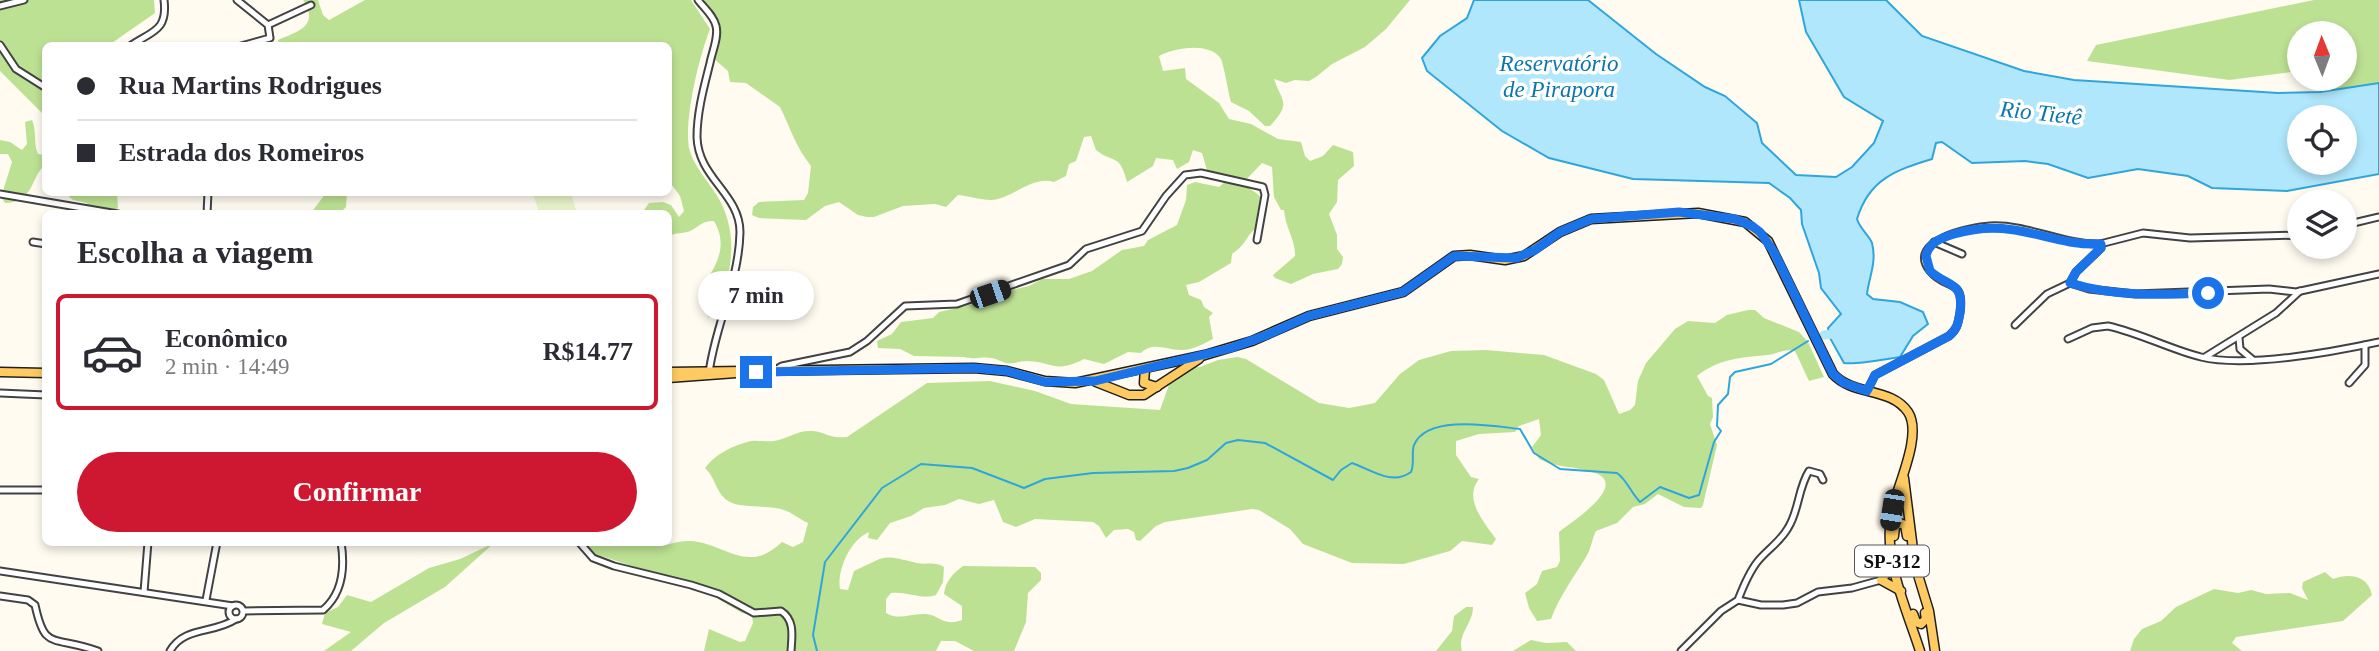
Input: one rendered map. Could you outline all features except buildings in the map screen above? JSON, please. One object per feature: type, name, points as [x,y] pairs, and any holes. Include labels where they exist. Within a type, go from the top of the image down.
[{"type":"main road","name":"SP-312","points":[[672,372],[974,368],[1007,371],[1045,382],[1095,381],[1205,355],[1252,341],[1309,316],[1403,292],[1454,256],[1516,258],[1535,250],[1560,232],[1591,219],[1698,213],[1745,222],[1760,232],[1774,252],[1833,374],[1844,383],[1893,400],[1908,412],[1913,428],[1892,510],[1890,545],[1893,566],[1920,651]]},
{"type":"main road","points":[[1095,381],[1137,396],[1144,395],[1205,355]]},
{"type":"main road","points":[[1145,369],[1144,383],[1157,387]]},
{"type":"main road","points":[[0,378],[5,372],[42,373]]},
{"type":"main road","name":"SP-312","points":[[672,378],[709,373]]},
{"type":"main road","name":"SP-312","points":[[1904,468],[1912,544],[1933,628],[1935,651]]},
{"type":"main road","points":[[1890,545],[1895,526],[1900,523],[1905,525],[1907,539],[1912,544]]},
{"type":"main road","points":[[1893,566],[1881,580],[1901,591]]},
{"type":"main road","points":[[1905,604],[1911,609],[1917,623],[1924,624],[1924,596]]},
{"type":"street","points":[[0,6],[24,0]]},
{"type":"street","points":[[136,42],[160,27],[165,13],[164,0]]},
{"type":"street","points":[[237,0],[268,25],[270,38],[256,42]]},
{"type":"street","points":[[698,0],[711,16],[717,31],[698,121],[699,152],[709,175],[730,200],[740,232],[735,276],[714,342],[709,373]]},
{"type":"street","points":[[268,25],[310,5]]},
{"type":"street","points":[[0,45],[16,69],[42,85]]},
{"type":"street","points":[[773,372],[782,366],[850,352],[867,341],[905,306],[957,304],[1069,265],[1086,249],[1142,231],[1178,181],[1192,173],[1263,187],[1265,195],[1257,240]]},
{"type":"street","points":[[0,194],[82,210]]},
{"type":"street","points":[[2357,222],[2379,217]]},
{"type":"street","points":[[1867,391],[1875,375],[1949,336],[1956,329],[1962,300],[1960,292],[1954,285],[1930,271],[1926,261],[1927,250],[1934,242],[1957,233],[1995,226],[2101,244],[2143,233],[2190,238],[2287,235]]},
{"type":"street","points":[[33,242],[42,243]]},
{"type":"street","points":[[1934,242],[1962,254]]},
{"type":"street","points":[[2015,325],[2047,294],[2070,283],[2076,272],[2101,248],[2101,244]]},
{"type":"street","points":[[2070,283],[2105,292],[2135,294],[2269,289],[2300,291],[2379,274]]},
{"type":"street","points":[[2203,358],[2276,313],[2300,291]]},
{"type":"street","points":[[2068,339],[2092,328],[2108,327],[2203,358],[2237,361],[2379,342]]},
{"type":"street","points":[[2239,338],[2242,352],[2253,360]]},
{"type":"street","points":[[2349,383],[2365,365],[2365,345]]},
{"type":"street","points":[[0,393],[42,394]]},
{"type":"street","points":[[1681,651],[1721,611],[1738,600],[1758,561],[1775,546],[1796,515],[1804,478],[1809,471],[1820,474],[1823,480]]},
{"type":"street","points":[[3,489],[42,490]]},
{"type":"street","points":[[144,592],[148,546]]},
{"type":"street","points":[[206,600],[216,546]]},
{"type":"street","points":[[244,611],[323,610],[341,582],[341,546]]},
{"type":"street","points":[[582,546],[593,558],[719,594],[754,613],[781,611],[789,617],[791,624],[791,651]]},
{"type":"street","points":[[0,571],[206,600],[240,606],[244,611]]},
{"type":"street","points":[[1738,600],[1761,605],[1783,605],[1797,603],[1818,592],[1852,588],[1881,580]]},
{"type":"street","points":[[0,596],[28,600],[34,605],[42,642]]},
{"type":"street","points":[[233,606],[230,615],[236,619]]},
{"type":"street","points":[[170,651],[183,635],[221,628],[242,617],[244,611]]},
{"type":"street","points":[[48,647],[80,646],[98,651]]},
{"type":"green space","points":[[0,0],[154,0],[155,13],[113,42],[42,42],[42,113],[0,71]]},
{"type":"green space","points":[[303,0],[318,0],[323,15],[329,20],[365,0],[691,0],[710,29],[694,88],[689,121],[689,148],[722,205],[731,239],[728,274],[714,311],[708,318],[706,281],[715,267],[721,245],[714,221],[672,235],[672,210],[644,210],[649,203],[663,202],[671,205],[679,217],[684,211],[680,196],[672,185],[672,42],[278,42],[304,27],[309,17]]},
{"type":"green space","points":[[704,0],[1410,0],[1386,29],[1365,47],[1332,64],[1316,77],[1309,81],[1295,80],[1286,83],[1274,79],[1283,107],[1270,126],[1265,126],[1249,111],[1231,102],[1222,61],[1216,53],[1191,48],[1159,56],[1163,71],[1185,68],[1186,79],[1219,103],[1229,119],[1251,124],[1278,139],[1301,142],[1305,156],[1310,161],[1323,156],[1333,145],[1353,152],[1354,166],[1338,180],[1337,202],[1329,214],[1337,235],[1337,249],[1343,257],[1342,264],[1338,269],[1313,274],[1291,284],[1275,278],[1273,275],[1295,256],[1295,251],[1284,210],[1281,210],[1274,197],[1272,167],[1262,163],[1242,184],[1264,200],[1267,212],[1264,218],[1232,254],[1231,263],[1199,282],[1186,285],[1189,295],[1201,300],[1204,307],[1213,313],[1209,317],[1213,339],[1184,350],[1150,347],[1141,353],[1128,352],[1104,364],[1084,359],[1067,366],[1055,366],[1027,361],[1006,363],[987,358],[914,356],[900,349],[878,348],[877,341],[892,334],[901,322],[933,318],[939,312],[987,301],[999,293],[1029,286],[1042,279],[1069,279],[1092,271],[1122,250],[1144,246],[1148,240],[1177,225],[1186,200],[1187,185],[1195,182],[1219,187],[1226,181],[1207,170],[1202,153],[1193,150],[1189,162],[1177,169],[1173,160],[1156,158],[1153,166],[1127,182],[1119,163],[1096,150],[1091,136],[1084,137],[1076,161],[1069,164],[1066,176],[1054,182],[1030,184],[999,199],[987,200],[958,195],[946,207],[935,204],[903,206],[874,217],[858,215],[839,202],[825,206],[806,220],[759,218],[752,215],[753,207],[759,202],[804,200],[808,193],[811,166],[797,144],[780,107],[746,83],[730,82],[728,71],[714,59],[720,26]]},
{"type":"green space","points":[[2314,0],[2379,0],[2379,83],[2357,86],[2357,21],[2287,21],[2287,73],[2229,80],[2087,61],[2096,45]]},
{"type":"green space","points":[[32,120],[38,154],[42,155],[42,168],[22,199],[5,203],[1,197],[12,162],[8,154],[0,154],[0,140],[10,142],[22,150],[27,144],[25,122]]},
{"type":"green space","points":[[68,196],[117,196],[118,208],[89,210],[87,203],[73,200]]},
{"type":"green space","points":[[324,196],[347,196],[346,207],[343,210],[313,210]]},
{"type":"green space","points":[[534,196],[572,196],[576,210],[538,210]]},
{"type":"green space","points":[[1755,310],[1764,318],[1799,332],[1808,342],[1824,377],[1809,381],[1795,351],[1788,350],[1722,362],[1697,376],[1708,396],[1712,398],[1713,417],[1710,424],[1717,445],[1703,505],[1701,508],[1684,507],[1658,494],[1645,504],[1633,507],[1617,523],[1596,531],[1588,554],[1562,595],[1551,619],[1537,621],[1529,608],[1525,593],[1537,584],[1542,571],[1557,567],[1560,561],[1559,532],[1595,503],[1606,485],[1603,477],[1592,472],[1539,459],[1532,447],[1541,435],[1539,419],[1519,426],[1515,432],[1479,434],[1456,441],[1456,455],[1471,477],[1479,479],[1473,494],[1474,502],[1481,518],[1496,539],[1492,545],[1462,541],[1450,551],[1404,564],[1352,563],[1303,544],[1290,529],[1259,510],[1165,522],[1156,526],[1140,541],[1136,540],[1134,532],[1128,529],[1114,530],[1106,538],[1099,526],[1093,522],[1035,519],[1016,527],[1003,522],[994,500],[979,504],[959,499],[945,505],[924,508],[890,523],[877,540],[868,538],[869,532],[850,549],[840,574],[840,589],[848,590],[854,571],[884,558],[944,567],[943,582],[936,595],[925,597],[891,593],[886,599],[886,613],[900,617],[925,614],[950,622],[962,620],[962,606],[944,594],[950,578],[963,566],[1035,567],[1041,573],[1041,580],[1028,593],[1026,622],[1014,651],[974,651],[955,641],[941,641],[936,651],[704,651],[709,629],[740,642],[745,641],[753,623],[752,615],[742,613],[700,588],[586,551],[587,546],[672,546],[672,543],[690,541],[753,557],[769,552],[782,542],[793,547],[803,542],[808,523],[784,510],[730,502],[722,495],[705,468],[725,451],[751,441],[774,441],[810,431],[847,437],[927,383],[990,381],[1035,391],[1071,404],[1160,410],[1170,382],[1183,368],[1200,367],[1237,357],[1246,359],[1319,403],[1349,408],[1375,403],[1400,374],[1419,360],[1451,351],[1486,350],[1544,355],[1596,374],[1604,380],[1619,414],[1635,405],[1638,381],[1646,363],[1675,329],[1688,321],[1715,323],[1727,315]]},
{"type":"green space","points":[[491,546],[445,587],[384,623],[351,651],[324,651],[351,632],[322,624],[325,613],[338,607],[347,595],[371,602],[429,568]]},
{"type":"green space","points":[[2325,572],[2333,579],[2357,577],[2366,583],[2372,595],[2343,621],[2236,637],[2232,643],[2242,651],[2130,651],[2134,639],[2142,629],[2161,621],[2176,607],[2214,589],[2238,593],[2251,590],[2266,594],[2290,593],[2308,600],[2302,588],[2303,582]]},
{"type":"green space","points":[[1466,607],[1473,607],[1471,619],[1463,634],[1462,651],[1436,651],[1452,631],[1454,616]]},
{"type":"green space","points":[[1531,640],[1546,643],[1567,642],[1576,651],[1513,651]]},
{"type":"water","name":"Reservatório de Pirapora","points":[[1474,0],[1588,0],[1656,54],[1705,87],[1725,96],[1757,123],[1762,143],[1796,175],[1836,177],[1852,167],[1874,143],[1883,121],[1844,97],[1806,32],[1799,0],[1886,0],[1922,36],[2024,71],[2074,80],[2278,93],[2357,91],[2357,86],[2379,83],[2379,174],[2287,191],[2212,188],[2188,176],[2138,169],[2088,178],[2048,164],[2025,161],[1972,163],[1942,142],[1936,143],[1932,159],[1896,172],[1877,185],[1862,205],[1857,219],[1871,240],[1873,250],[1867,294],[1873,299],[1900,302],[1923,312],[1928,324],[1913,336],[1900,357],[1844,363],[1830,338],[1828,328],[1841,314],[1821,288],[1819,273],[1802,224],[1801,210],[1790,198],[1769,183],[1633,179],[1549,158],[1502,131],[1427,71],[1422,58],[1440,36],[1467,18]]},
{"type":"waterway","points":[[1824,335],[1840,333]]},
{"type":"waterway","points":[[817,651],[813,635],[825,562],[882,488],[921,464],[972,468],[1024,488],[1045,479],[1093,473],[1174,471],[1188,468],[1207,460],[1226,443],[1238,440],[1265,443],[1333,480],[1341,470],[1352,463],[1382,475],[1397,477],[1411,472],[1414,445],[1421,435],[1432,429],[1462,424],[1520,429],[1534,453],[1560,469],[1617,473],[1640,502],[1660,487],[1689,498],[1699,495],[1714,442],[1721,431],[1717,426],[1718,405],[1728,394],[1730,377],[1735,372],[1771,364],[1808,341]]},
{"type":"route","points":[[756,372],[974,368],[1007,371],[1045,382],[1089,383],[1231,348],[1309,316],[1403,292],[1454,256],[1470,255],[1505,260],[1516,258],[1535,250],[1560,232],[1591,219],[1679,212],[1735,219],[1760,232],[1774,252],[1833,374],[1844,383],[1867,391],[1872,377],[1949,336],[1956,329],[1962,300],[1960,292],[1954,285],[1930,271],[1926,261],[1927,250],[1943,237],[1995,226],[2101,244],[2101,248],[2076,272],[2070,283],[2105,292],[2208,293]]},
{"type":"water label","name":"Rio Tietê","points":[[2041,113]]}]
